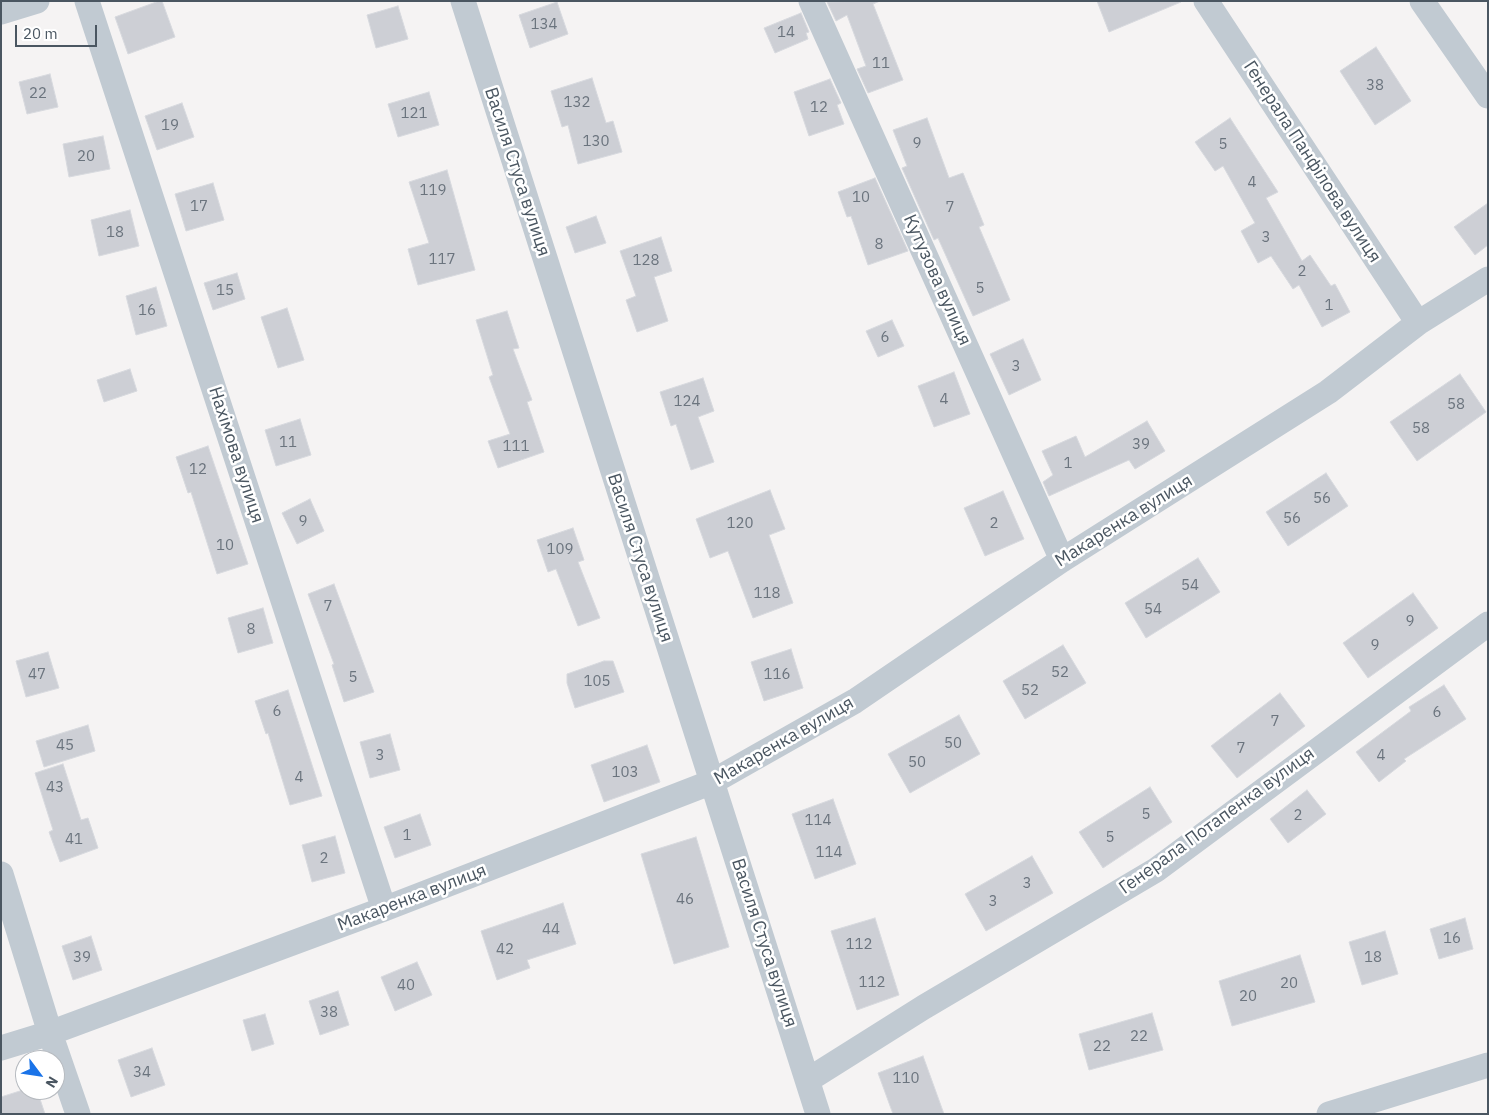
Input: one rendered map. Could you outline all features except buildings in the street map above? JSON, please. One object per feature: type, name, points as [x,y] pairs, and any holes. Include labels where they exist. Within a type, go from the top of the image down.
[{"type":"street","points":[[1,12],[38,1]]},
{"type":"street","name":"Нахімова вулиця","points":[[88,1],[384,909]]},
{"type":"street","name":"Василя Стуса вулиця","points":[[463,1],[818,1114]]},
{"type":"street","name":"Кутузова вулиця","points":[[811,1],[1062,560]]},
{"type":"street","name":"Генерала Панфілова вулиця","points":[[1206,1],[1418,323]]},
{"type":"street","points":[[1422,1],[1488,96]]},
{"type":"street","name":"Макаренка вулиця","points":[[1,1048],[50,1033],[384,909],[712,782],[855,701],[1062,560],[1328,392],[1418,323],[1488,279]]},
{"type":"street","name":"Генерала Потапенка вулиця","points":[[808,1080],[924,1007],[1156,870],[1488,624]]},
{"type":"street","points":[[1,874],[50,1033],[78,1114]]},
{"type":"street","points":[[1329,1114],[1488,1065]]}]
